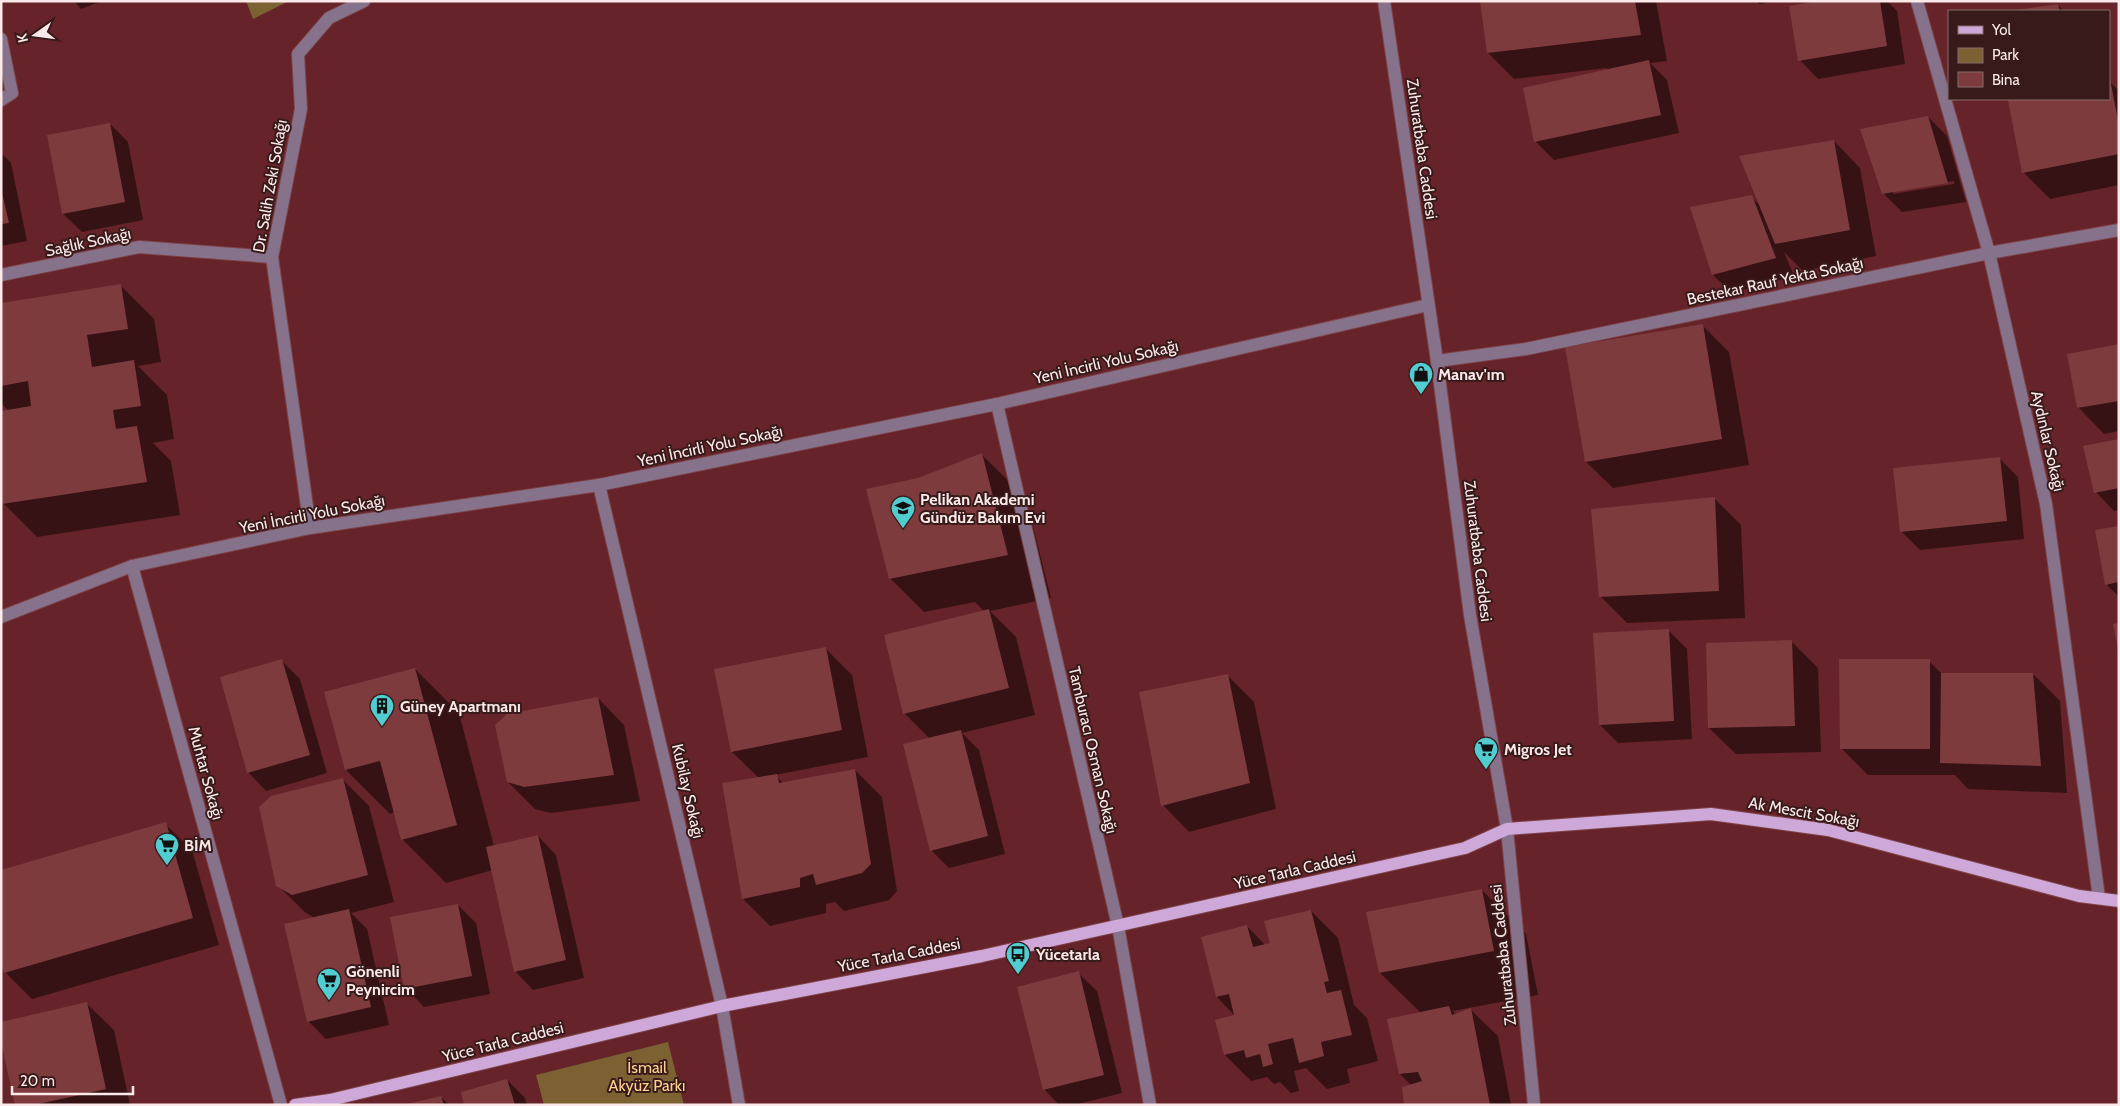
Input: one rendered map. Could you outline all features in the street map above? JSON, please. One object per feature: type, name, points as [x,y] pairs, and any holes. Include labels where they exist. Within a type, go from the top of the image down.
[{"type":"main road","name":"Ak Mescit Sokağı","points":[[1507,829],[1711,814],[1828,830],[2079,896],[2119,901]]},
{"type":"main road","name":"Yüce Tarla Caddesi","points":[[295,1105],[331,1102],[722,1006],[982,956],[1465,848],[1507,829]]},
{"type":"street","name":"Dr. Salih Zeki Sokağı","points":[[310,528],[272,257],[301,109],[298,54],[328,18],[364,1]]},
{"type":"street","name":"Zuhuratbaba Caddesi","points":[[1384,1],[1437,361],[1470,615],[1507,829],[1534,1105]]},
{"type":"street","name":"Aydınlar Sokağı","points":[[1917,1],[1989,254],[2046,504],[2099,898]]},
{"type":"street","points":[[1,39],[12,93],[1,100]]},
{"type":"street","name":"Bestekar Rauf Yekta Sokağı","points":[[1437,361],[1526,349],[1989,254],[2119,230]]},
{"type":"street","name":"Sağlık Sokağı","points":[[1,275],[139,247],[272,257]]},
{"type":"street","name":"Yeni İncirli Yolu Sokağı","points":[[1,617],[132,566],[310,528],[599,485],[997,404],[1428,305]]},
{"type":"street","name":"Tamburacı Osman Sokağı","points":[[997,404],[1118,926],[1150,1105]]},
{"type":"street","name":"Kubilay Sokağı","points":[[599,485],[722,1006],[739,1105]]},
{"type":"street","name":"Muhtar Sokağı","points":[[132,566],[281,1105]]},
{"type":"green space","points":[[246,1],[289,1],[253,19]]},
{"type":"green space","name":"İsmail Akyüz Parkı","points":[[668,1042],[684,1105],[544,1105],[536,1075]]},
{"type":"building","points":[[1480,1],[1635,1],[1641,35],[1487,53]]},
{"type":"building","points":[[1818,1],[1880,1],[1887,46],[1798,61],[1789,6]]},
{"type":"building","points":[[2058,4],[2060,10],[2016,10]]},
{"type":"building","points":[[1649,60],[1661,115],[1534,142],[1523,88]]},
{"type":"building","points":[[2110,79],[2119,125],[2119,154],[2022,173],[2008,100],[2110,100]]},
{"type":"building","points":[[1928,116],[1948,183],[1882,194],[1860,129]]},
{"type":"building","points":[[110,123],[125,202],[62,214],[47,135]]},
{"type":"building","points":[[1834,140],[1850,230],[1775,244],[1739,156]]},
{"type":"building","points":[[1,188],[9,223],[1,224]]},
{"type":"building","points":[[1752,195],[1776,258],[1712,275],[1690,207]]},
{"type":"building","points":[[121,284],[128,329],[87,335],[92,367],[134,360],[141,406],[113,410],[116,429],[137,426],[147,482],[2,504],[1,411],[31,406],[28,381],[1,386],[1,303]]},
{"type":"building","points":[[1703,324],[1722,439],[1585,462],[1565,347]]},
{"type":"building","points":[[2119,344],[2119,401],[2077,408],[2067,354]]},
{"type":"building","points":[[2119,439],[2119,488],[2094,493],[2083,446]]},
{"type":"building","points":[[982,453],[1008,555],[889,579],[866,489],[918,478]]},
{"type":"building","points":[[2000,457],[2007,521],[1900,532],[1893,468]]},
{"type":"building","points":[[1715,497],[1719,591],[1599,597],[1591,509]]},
{"type":"building","points":[[2119,526],[2119,582],[2105,585],[2095,530]]},
{"type":"building","points":[[989,609],[1009,688],[903,714],[884,635]]},
{"type":"building","points":[[2119,623],[2119,650],[2118,650],[2113,624]]},
{"type":"building","points":[[1669,629],[1674,721],[1599,725],[1593,633]]},
{"type":"building","points":[[1792,640],[1795,726],[1708,728],[1706,643]]},
{"type":"building","points":[[826,647],[842,730],[731,752],[714,669]]},
{"type":"building","points":[[282,659],[310,755],[247,773],[220,677]]},
{"type":"building","points":[[1839,659],[1930,659],[1930,749],[1840,749]]},
{"type":"building","name":"Güney Apartmanı","points":[[415,668],[457,825],[401,840],[380,761],[345,770],[324,692]]},
{"type":"building","points":[[1941,673],[2033,673],[2041,766],[1940,763]]},
{"type":"building","points":[[1228,674],[1250,783],[1161,806],[1139,692]]},
{"type":"building","points":[[598,697],[614,775],[524,787],[507,782],[495,725],[507,714]]},
{"type":"building","points":[[961,730],[988,836],[930,851],[903,744]]},
{"type":"building","points":[[855,769],[871,864],[862,873],[816,885],[813,874],[800,878],[800,887],[742,899],[722,783],[777,774],[779,783]]},
{"type":"building","points":[[343,778],[368,875],[292,895],[276,886],[259,807],[271,796]]},
{"type":"building","points":[[166,822],[193,918],[4,973],[1,963],[1,870]]},
{"type":"building","points":[[538,835],[566,960],[514,972],[486,847]]},
{"type":"building","points":[[1482,889],[1494,951],[1379,973],[1366,912]]},
{"type":"building","points":[[458,904],[472,976],[404,989],[390,917]]},
{"type":"building","points":[[349,909],[371,1007],[307,1022],[284,924]]},
{"type":"building","points":[[1311,910],[1329,981],[1324,982],[1327,993],[1341,990],[1352,1035],[1321,1042],[1324,1056],[1299,1063],[1293,1038],[1268,1044],[1273,1064],[1263,1067],[1260,1054],[1246,1058],[1244,1050],[1224,1055],[1215,1020],[1234,1015],[1229,994],[1216,997],[1201,937],[1247,925],[1253,947],[1270,943],[1264,921]]},
{"type":"building","points":[[1079,971],[1104,1075],[1043,1090],[1017,987]]},
{"type":"building","points":[[87,1002],[106,1089],[34,1105],[15,1105],[1,1042],[1,1022]]},
{"type":"building","points":[[1449,1006],[1452,1015],[1471,1008],[1490,1105],[1404,1105],[1402,1087],[1422,1081],[1418,1072],[1399,1074],[1387,1019]]},
{"type":"building","points":[[507,1079],[515,1105],[464,1105],[461,1092]]},
{"type":"building","points":[[441,1096],[444,1105],[407,1105],[407,1104]]},
{"type":"place","name":"Manav'ım","points":[[1421,395]]},
{"type":"place","name":"Pelikan Akademi Gündüz Bakım Evi","points":[[903,529]]},
{"type":"place","name":"Güney Apartmanı","points":[[382,727]]},
{"type":"place","name":"Migros Jet","points":[[1486,770]]},
{"type":"place","name":"BİM","points":[[167,866]]},
{"type":"place","name":"Yücetarla","points":[[1018,975]]},
{"type":"place","name":"Gönenli Peynircim","points":[[329,1001]]}]
